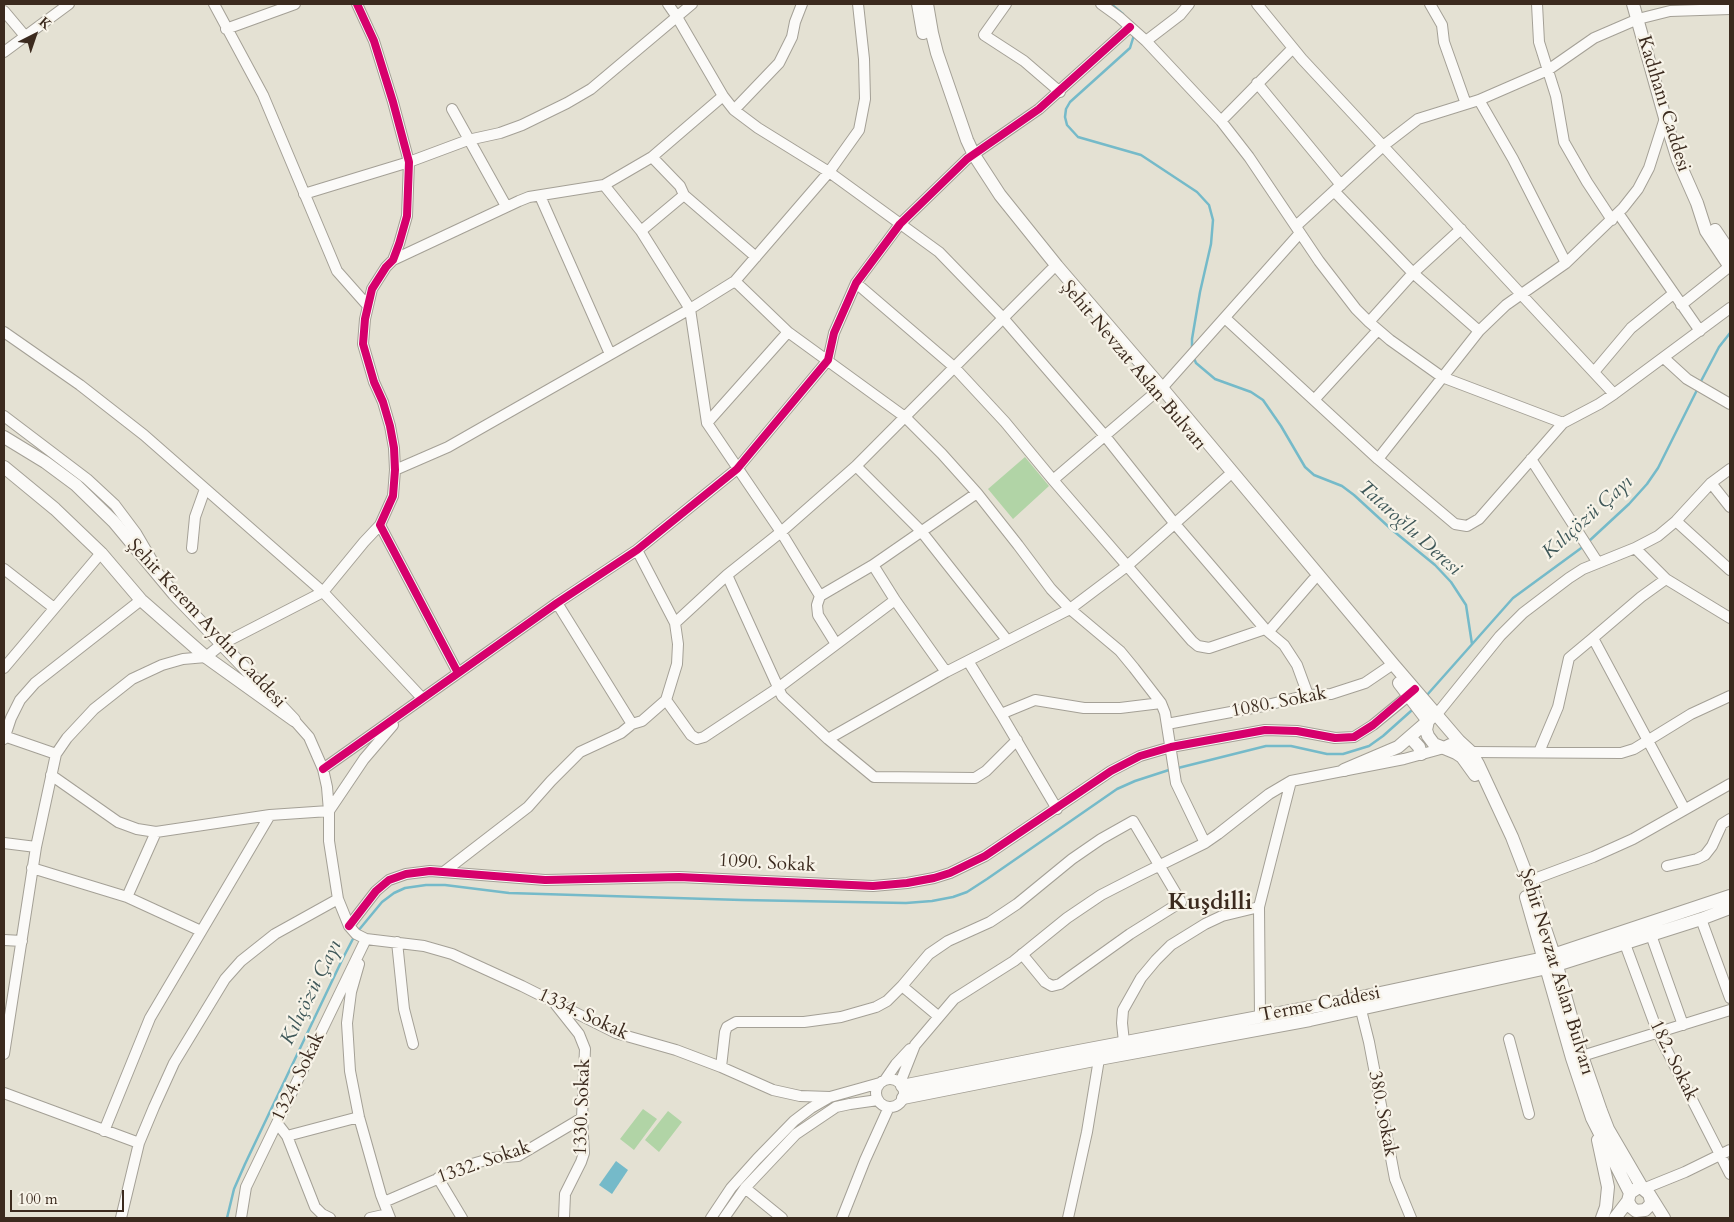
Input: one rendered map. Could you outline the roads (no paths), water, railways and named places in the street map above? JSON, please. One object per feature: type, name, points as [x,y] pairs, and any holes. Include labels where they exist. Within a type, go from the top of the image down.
[{"type":"main road","name":"Şehit Nevzat Aslan Bulvarı","points":[[918,4],[930,59],[971,157],[992,198],[1051,270],[1159,390],[1227,477],[1313,580],[1390,666]]},
{"type":"main road","name":"Şehit Nevzat Aslan Bulvarı","points":[[927,4],[941,67],[971,157],[1035,240],[1430,714],[1471,752],[1512,837],[1529,881],[1551,961],[1572,1058],[1592,1118],[1629,1197]]},
{"type":"main road","name":"Kadıhanı Caddesi","points":[[1633,4],[1665,118],[1682,168],[1697,203]]},
{"type":"main road","points":[[1697,203],[1730,252]]},
{"type":"main road","points":[[1697,203],[1706,230],[1730,267]]},
{"type":"main road","name":"Şehit Kerem Aydın Caddesi","points":[[4,438],[44,462],[76,485],[114,522],[166,584],[294,720]]},
{"type":"main road","name":"Şehit Kerem Aydın Caddesi","points":[[4,468],[55,509],[101,554],[141,600],[206,657],[294,720]]},
{"type":"main road","name":"Şehit Nevzat Aslan Bulvarı","points":[[1430,714],[1426,730],[1434,744],[1456,752],[1474,771],[1520,877],[1551,961],[1593,1090],[1608,1129],[1664,1218]]},
{"type":"main road","points":[[1344,770],[1398,747],[1410,737],[1430,714]]},
{"type":"main road","points":[[1410,737],[1416,742],[1421,754]]},
{"type":"main road","points":[[1444,748],[1459,741]]},
{"type":"main road","points":[[1398,747],[1404,759]]},
{"type":"main road","name":"Terme Caddesi","points":[[902,1089],[1124,1042],[1551,961],[1730,896]]},
{"type":"main road","name":"Terme Caddesi","points":[[902,1089],[1099,1059],[1361,1010],[1625,944],[1730,908]]},
{"type":"main road","points":[[1592,1118],[1608,1187],[1606,1207],[1602,1218]]},
{"type":"main road","points":[[1615,1218],[1636,1189],[1646,1192],[1651,1201],[1648,1214]]},
{"type":"main road","points":[[1629,1197],[1631,1208],[1636,1212],[1648,1214]]},
{"type":"main road","points":[[1634,1218],[1648,1214]]},
{"type":"street","points":[[4,52],[68,4]]},
{"type":"street","points":[[214,4],[263,95],[336,271],[368,306]]},
{"type":"street","points":[[226,29],[295,4]]},
{"type":"street","points":[[357,4],[377,49],[409,162],[407,216],[393,260]]},
{"type":"street","points":[[668,4],[677,16],[723,96],[734,110],[758,128],[829,172],[939,252],[1003,318],[1105,436],[1175,524],[1267,630],[1284,645],[1293,657],[1308,695]]},
{"type":"street","points":[[304,194],[409,162],[468,140],[500,133],[522,125],[567,103],[591,89],[692,4]]},
{"type":"street","points":[[734,110],[779,63],[792,37],[802,4]]},
{"type":"street","points":[[395,470],[448,447],[690,309],[735,281],[829,172],[859,130],[864,113],[865,100],[864,59],[858,4]]},
{"type":"street","points":[[1006,4],[984,35],[1024,60],[1060,92]]},
{"type":"street","points":[[1101,4],[1146,41],[1221,121],[1249,157],[1344,294],[1369,322],[1442,377],[1563,423]]},
{"type":"street","points":[[1146,41],[1180,15],[1189,4]]},
{"type":"street","points":[[1257,4],[1293,48],[1614,394]]},
{"type":"street","points":[[1430,4],[1442,25],[1444,42],[1466,104]]},
{"type":"street","points":[[1536,4],[1539,42],[1556,96],[1564,142],[1587,182],[1700,331]]},
{"type":"street","points":[[1053,480],[1159,390],[1225,318],[1298,230],[1338,188],[1383,146],[1418,119],[1479,100],[1548,70],[1594,38],[1638,18],[1670,11],[1730,9]]},
{"type":"street","points":[[4,10],[25,36]]},
{"type":"street","points":[[323,769],[557,603],[637,550],[737,469],[828,360],[834,332],[856,283],[900,224],[971,157],[1060,92],[1130,27]]},
{"type":"street","points":[[1221,121],[1293,48]]},
{"type":"street","points":[[1257,83],[1338,188],[1413,273],[1478,330]]},
{"type":"street","points":[[4,1054],[32,868],[50,775],[56,754],[67,738],[94,709],[132,679],[162,665],[183,659],[206,657],[222,644],[324,592],[380,525],[393,496],[394,448],[383,402],[374,382],[363,344],[365,319],[372,290],[386,267],[393,260],[519,200],[604,185],[652,157],[723,96]]},
{"type":"street","points":[[1479,100],[1513,159],[1566,263]]},
{"type":"street","points":[[452,109],[506,206]]},
{"type":"street","points":[[1378,459],[1478,330],[1506,305],[1566,263],[1615,217],[1638,189],[1649,168],[1665,118]]},
{"type":"street","points":[[652,157],[680,186],[684,195],[756,257]]},
{"type":"street","points":[[604,185],[641,231],[690,309],[706,423],[781,532],[820,596]]},
{"type":"street","points":[[641,231],[684,195]]},
{"type":"street","points":[[540,196],[610,354]]},
{"type":"street","points":[[1369,322],[1413,273],[1460,229]]},
{"type":"street","points":[[1681,305],[1730,267]]},
{"type":"street","points":[[675,623],[727,575],[781,532],[856,466],[1051,270]]},
{"type":"street","points":[[735,281],[788,332],[905,417],[977,493],[1051,589],[1070,609],[1120,651],[1161,703],[1166,713],[1176,783],[1205,843]]},
{"type":"street","points":[[856,283],[954,367],[1005,422],[1127,566],[1198,646],[1209,648],[1267,630],[1313,580]]},
{"type":"street","points":[[1594,372],[1631,328],[1673,294]]},
{"type":"street","points":[[1225,318],[1378,459],[1456,524],[1467,526],[1479,519],[1563,423],[1614,394],[1730,308]]},
{"type":"street","points":[[1314,400],[1378,330]]},
{"type":"street","points":[[4,332],[80,385],[137,430],[324,592],[422,698]]},
{"type":"street","points":[[706,423],[788,332]]},
{"type":"street","points":[[1664,358],[1687,379],[1730,404]]},
{"type":"street","points":[[4,416],[87,479],[115,505],[136,533],[166,584]]},
{"type":"street","points":[[1531,459],[1598,563]]},
{"type":"street","points":[[856,466],[921,531],[1007,640]]},
{"type":"street","points":[[1430,714],[1523,613],[1569,578],[1658,536],[1711,483],[1730,469]]},
{"type":"street","points":[[828,739],[946,672],[1070,609],[1127,566],[1227,477]]},
{"type":"street","points":[[1711,483],[1730,507]]},
{"type":"street","points":[[192,548],[195,517],[205,489]]},
{"type":"street","points":[[836,644],[818,615],[817,605],[820,596],[873,565],[977,493]]},
{"type":"street","points":[[1676,520],[1730,570]]},
{"type":"street","points":[[380,525],[458,673]]},
{"type":"street","points":[[1636,548],[1666,579],[1730,618]]},
{"type":"street","points":[[445,871],[528,807],[580,752],[621,733],[632,724],[642,721],[666,700],[677,664],[678,644],[675,623],[637,550]]},
{"type":"street","points":[[4,665],[101,554]]},
{"type":"street","points":[[873,565],[895,600],[946,672]]},
{"type":"street","points":[[4,569],[54,608]]},
{"type":"street","points":[[727,575],[778,688],[789,704],[868,774],[881,778],[976,778],[986,771],[1017,740]]},
{"type":"street","points":[[1539,752],[1558,707],[1569,658],[1641,597],[1666,579]]},
{"type":"street","points":[[56,754],[4,738],[20,700],[34,683],[141,600]]},
{"type":"street","points":[[666,700],[691,735],[697,739],[704,737],[778,688],[895,600]]},
{"type":"street","points":[[557,603],[632,724]]},
{"type":"street","points":[[1593,638],[1684,808]]},
{"type":"street","points":[[968,661],[1057,809]]},
{"type":"street","name":"1080. Sokak","points":[[1167,724],[1263,706],[1308,695],[1331,694],[1365,682],[1390,666]]},
{"type":"street","name":"1090. Sokak","points":[[348,926],[376,891],[389,880],[406,874],[430,871],[545,880],[679,877],[873,886],[934,878],[968,865],[1008,842],[1127,762],[1155,751],[1265,730],[1297,731],[1335,738],[1354,737],[1373,726],[1412,692]]},
{"type":"street","points":[[1471,752],[1621,753],[1634,749],[1691,714],[1727,697],[1730,708]]},
{"type":"street","points":[[1001,714],[1035,700],[1084,708],[1120,708],[1161,703]]},
{"type":"street","points":[[329,811],[364,759],[405,712]]},
{"type":"street","points":[[294,720],[308,737],[323,769],[327,787],[329,841],[338,899],[348,926],[356,934],[366,939],[351,992],[347,1023],[350,1071],[360,1116],[389,1216],[370,1218]]},
{"type":"street","points":[[915,1045],[898,1104],[890,1107],[881,1104],[876,1091],[896,1064],[915,1045],[954,999],[1010,964],[1067,918],[1094,900],[1119,885],[1205,843],[1269,794],[1291,780],[1404,759],[1444,748]]},
{"type":"street","points":[[50,775],[118,822],[137,829],[156,832],[270,815],[329,811]]},
{"type":"street","points":[[1260,1017],[1259,907],[1291,780]]},
{"type":"street","points":[[1529,881],[1594,857],[1633,839],[1684,808],[1730,784]]},
{"type":"street","points":[[104,1131],[150,1018],[270,815]]},
{"type":"street","points":[[1667,866],[1697,859],[1705,855],[1712,846],[1722,824],[1730,819]]},
{"type":"street","points":[[721,1067],[725,1032],[731,1024],[740,1021],[804,1022],[841,1017],[876,1007],[887,1001],[902,986],[929,954],[948,941],[990,922],[1017,904],[1072,859],[1101,839],[1133,821],[1161,865],[1181,902],[1130,934],[1060,984],[1052,986],[1045,982],[1022,954]]},
{"type":"street","points":[[127,897],[156,832]]},
{"type":"street","points":[[4,843],[36,847]]},
{"type":"street","points":[[32,868],[127,897],[201,931]]},
{"type":"street","points":[[121,1218],[139,1143],[174,1063],[224,979],[240,961],[275,934],[338,899]]},
{"type":"street","points":[[1124,1042],[1123,1010],[1138,983],[1156,960],[1171,946],[1205,924],[1222,916],[1259,907]]},
{"type":"street","points":[[1701,919],[1730,998]]},
{"type":"street","points":[[1651,935],[1683,1025]]},
{"type":"street","name":"1334. Sokak","points":[[366,939],[424,946],[452,954],[616,1033],[676,1050],[773,1090],[800,1096],[830,1097]]},
{"type":"street","name":"1324. Sokak","points":[[240,1218],[246,1187],[366,939]]},
{"type":"street","points":[[4,940],[22,941]]},
{"type":"street","points":[[397,942],[404,1009],[413,1044]]},
{"type":"street","name":"182. Sokak","points":[[1625,944],[1658,1033],[1730,1174]]},
{"type":"street","points":[[902,986],[938,1016]]},
{"type":"street","name":"1330. Sokak","points":[[554,1002],[579,1034],[585,1049],[582,1118],[584,1153],[582,1162],[565,1194],[564,1218]]},
{"type":"street","name":"380. Sokak","points":[[1361,1010],[1369,1042],[1395,1179],[1409,1218]]},
{"type":"street","points":[[1582,1056],[1730,1010]]},
{"type":"street","points":[[1509,1039],[1529,1114]]},
{"type":"street","points":[[1068,1218],[1087,1132],[1099,1059]]},
{"type":"street","points":[[711,1218],[731,1188],[767,1147],[805,1113],[830,1097],[883,1081],[893,1079],[902,1089]]},
{"type":"street","points":[[4,1093],[139,1143]]},
{"type":"street","points":[[724,1218],[745,1188],[787,1142],[815,1120],[836,1107],[878,1100]]},
{"type":"street","points":[[842,1218],[865,1160],[890,1107]]},
{"type":"street","points":[[287,1136],[360,1116]]},
{"type":"street","name":"1332. Sokak","points":[[384,1202],[472,1164],[493,1158],[518,1156],[582,1118]]},
{"type":"street","points":[[277,1123],[287,1136],[316,1207],[322,1214],[330,1218]]},
{"type":"street","points":[[1646,1192],[1730,1150]]},
{"type":"street","points":[[438,1178],[462,1218]]},
{"type":"street","points":[[745,1188],[782,1218]]},
{"type":"water","points":[[616,1161],[628,1170],[612,1194],[599,1185]]},
{"type":"waterway","name":"Tataroğlu Deresi","points":[[1111,4],[1123,14]]},
{"type":"waterway","name":"Tataroğlu Deresi","points":[[1134,35],[1130,48],[1070,102],[1066,109],[1065,117],[1067,125],[1078,137],[1141,155],[1197,192],[1209,205],[1213,220],[1211,244],[1200,292],[1192,349]]},
{"type":"waterway","name":"Kılıçözü Çayı","points":[[1700,383],[1719,347],[1730,333]]},
{"type":"waterway","name":"Tataroğlu Deresi","points":[[1193,356],[1196,363],[1215,379],[1251,392],[1263,400],[1305,467],[1314,475],[1342,486],[1354,495],[1391,529],[1435,565],[1451,582],[1466,605],[1472,644]]},
{"type":"waterway","name":"Kılıçözü Çayı","points":[[1588,542],[1629,504],[1647,484],[1658,468],[1698,388]]},
{"type":"waterway","name":"Kılıçözü Çayı","points":[[1427,695],[1513,598],[1584,546]]},
{"type":"waterway","name":"Kılıçözü Çayı","points":[[1178,768],[1266,746],[1291,746],[1327,754],[1343,754],[1369,746],[1411,711]]},
{"type":"waterway","name":"Kılıçözü Çayı","points":[[358,931],[382,902],[394,893],[405,888],[426,885],[445,885],[509,893],[742,900],[906,903],[953,897],[967,892],[987,879],[1117,789],[1172,769]]},
{"type":"waterway","name":"Kılıçözü Çayı","points":[[227,1218],[234,1189],[245,1164],[355,935]]},
{"type":"district","name":"Kuşdilli","points":[[1210,903]]}]
